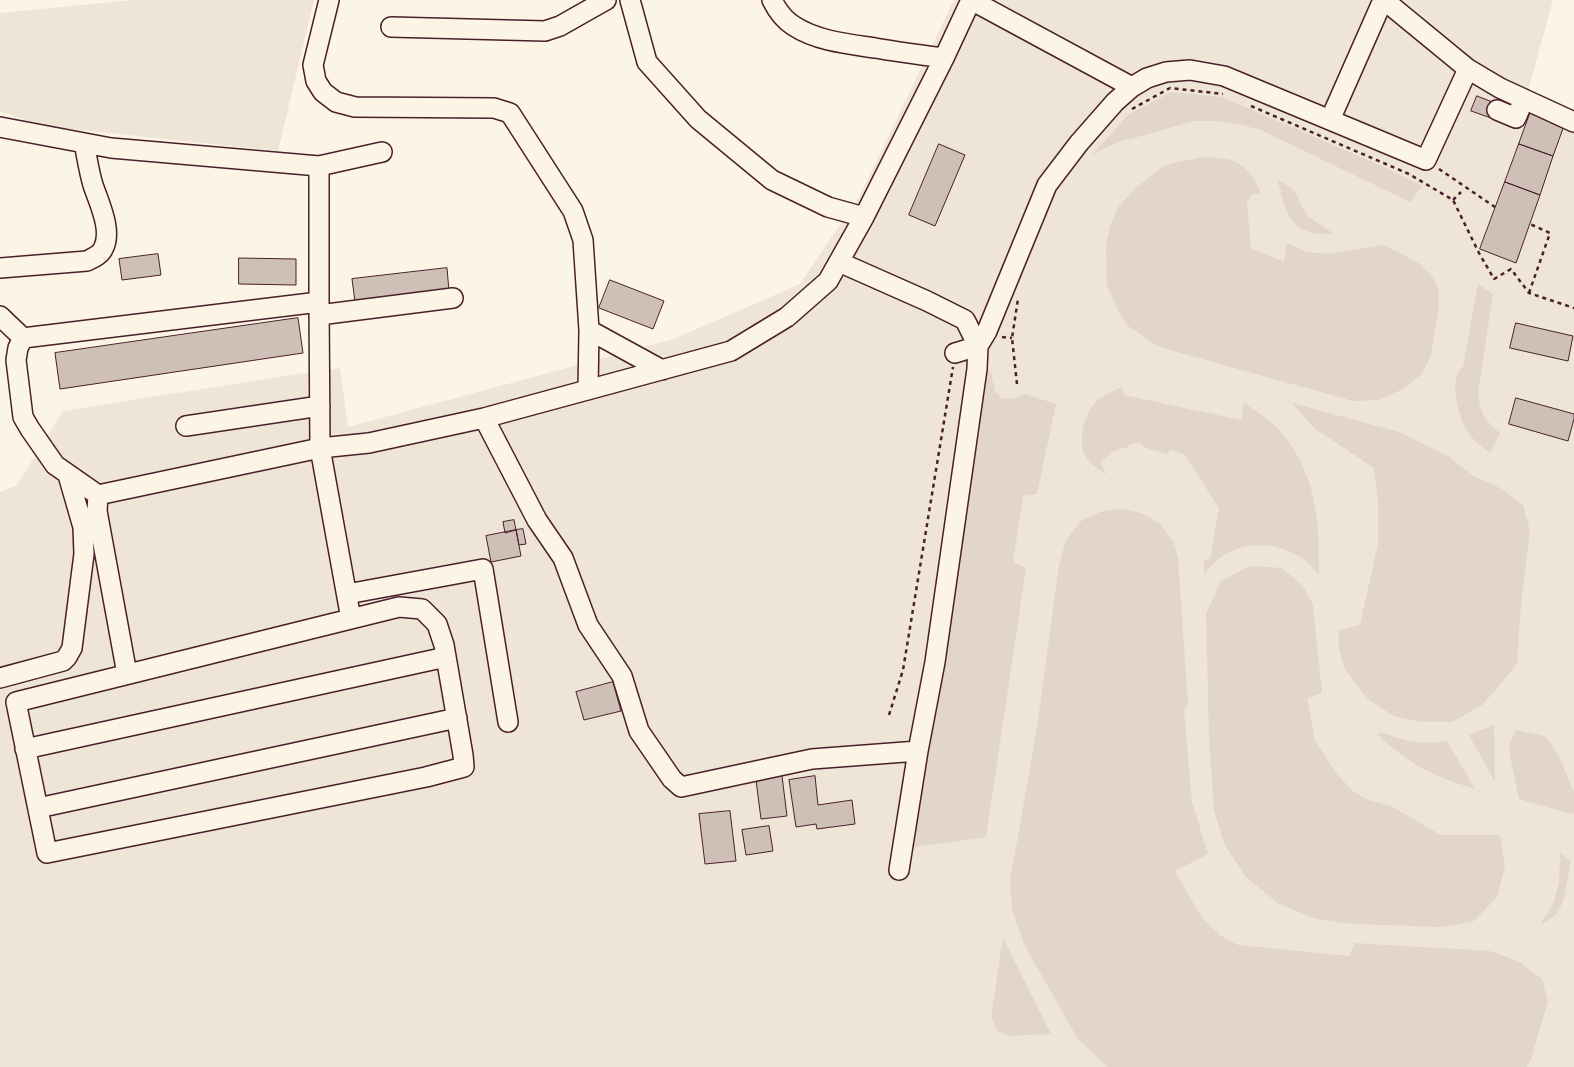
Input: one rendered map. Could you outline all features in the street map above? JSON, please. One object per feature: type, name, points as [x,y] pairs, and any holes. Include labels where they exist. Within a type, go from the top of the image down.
[{"type":"lane","points":[[329,0],[313,65],[316,81],[323,92],[336,102],[355,107],[494,108],[510,113],[573,211],[583,240],[589,330],[588,390]]},
{"type":"lane","points":[[391,27],[545,31],[560,26],[606,0]]},
{"type":"lane","points":[[630,0],[647,62],[698,119],[772,180],[828,207],[864,217]]},
{"type":"lane","points":[[772,0],[777,10],[792,26],[820,38],[944,58]]},
{"type":"lane","points":[[23,338],[18,348],[16,360],[24,417],[55,465],[98,495],[320,448],[369,443],[484,418],[731,351],[787,317],[828,281],[864,217],[971,0],[1132,87]]},
{"type":"lane","points":[[1330,120],[1383,0],[1468,69],[1500,88],[1574,122]]},
{"type":"lane","points":[[899,870],[918,751],[936,662],[978,346],[987,331],[1047,185],[1115,102],[1132,87],[1147,78],[1166,72],[1190,70],[1224,76],[1426,160],[1468,69]]},
{"type":"lane","points":[[1497,110],[1516,118],[1524,99]]},
{"type":"lane","points":[[0,127],[111,148],[319,166],[382,152]]},
{"type":"lane","points":[[0,268],[87,260],[98,255],[103,249],[106,237],[105,217],[93,184],[84,143]]},
{"type":"lane","points":[[319,166],[320,448],[351,619]]},
{"type":"lane","points":[[839,262],[965,320],[978,346]]},
{"type":"lane","points":[[0,316],[23,338],[319,308],[453,298]]},
{"type":"lane","points":[[589,330],[662,370]]},
{"type":"lane","points":[[955,353],[978,346]]},
{"type":"lane","points":[[186,426],[320,406]]},
{"type":"lane","points":[[484,418],[537,520],[563,558],[588,625],[622,676],[639,731],[672,779],[681,787],[812,759],[918,751]]},
{"type":"lane","points":[[0,678],[62,661],[68,657],[72,648],[84,554],[83,526],[68,475]]},
{"type":"lane","points":[[98,495],[97,512],[127,674]]},
{"type":"lane","points":[[346,594],[483,569],[508,722]]},
{"type":"lane","points":[[399,607],[422,609],[437,624],[446,657],[464,767],[426,777],[47,853],[16,702],[127,674],[399,607]]},
{"type":"lane","points":[[25,749],[446,657]]},
{"type":"lane","points":[[38,808],[457,718]]},
{"type":"path","points":[[1126,113],[1170,88],[1221,93],[1229,96]]},
{"type":"path","points":[[1244,103],[1409,174],[1453,200],[1479,254],[1494,279],[1510,269],[1529,293],[1574,308]]},
{"type":"path","points":[[1426,160],[1495,207]]},
{"type":"path","points":[[1453,200],[1461,192]]},
{"type":"path","points":[[1529,293],[1550,232],[1530,224]]},
{"type":"path","points":[[1017,384],[1012,338],[1018,296]]},
{"type":"path","points":[[1001,337],[1012,338]]},
{"type":"path","points":[[889,714],[903,670],[955,353]]},
{"type":"shaded area","points":[[132,0],[314,0],[278,151],[43,126],[0,111],[0,13]]},
{"type":"shaded area","points":[[954,0],[1553,0],[1528,91],[1574,112],[1574,1067],[0,1067],[0,492],[17,485],[63,411],[340,368],[348,427],[674,339],[800,284],[860,195]]},
{"type":"shaded area","points":[[1171,92],[1222,97],[1384,167],[1422,186],[1410,202],[1261,130],[1215,121],[1193,121],[1118,142],[1092,155],[1128,115]]},
{"type":"shaded area","points":[[1202,157],[1220,158],[1238,163],[1244,167],[1256,182],[1261,194],[1252,194],[1247,203],[1251,248],[1284,262],[1287,243],[1306,252],[1330,254],[1384,245],[1417,262],[1432,276],[1439,291],[1438,312],[1431,355],[1422,374],[1401,390],[1377,400],[1353,401],[1159,347],[1128,326],[1119,313],[1107,285],[1106,244],[1111,223],[1119,206],[1137,187],[1165,165]]},
{"type":"shaded area","points":[[1277,179],[1295,191],[1308,216],[1334,234],[1319,234],[1299,227],[1288,213]]},
{"type":"shaded area","points":[[1478,284],[1493,294],[1478,393],[1484,415],[1500,433],[1490,453],[1473,439],[1465,427],[1458,409],[1455,390],[1458,373],[1463,367]]},
{"type":"shaded area","points":[[984,369],[991,372],[995,392],[1002,398],[1013,399],[1025,394],[1056,404],[1037,494],[1023,496],[1013,562],[1026,568],[986,837],[908,848]]},
{"type":"shaded area","points":[[1122,387],[1124,395],[1241,420],[1244,403],[1274,425],[1291,445],[1308,479],[1316,516],[1319,574],[1304,560],[1292,553],[1271,546],[1261,545],[1240,548],[1230,552],[1218,560],[1204,574],[1204,560],[1210,558],[1219,508],[1184,454],[1171,450],[1167,454],[1143,447],[1141,443],[1130,444],[1128,447],[1113,451],[1100,463],[1107,474],[1090,462],[1083,451],[1083,429],[1091,408],[1101,398]]},
{"type":"shaded area","points":[[1292,403],[1399,432],[1448,456],[1475,477],[1502,489],[1523,505],[1530,531],[1521,604],[1517,663],[1482,705],[1452,722],[1422,722],[1393,716],[1367,698],[1344,668],[1339,648],[1339,630],[1360,625],[1378,544],[1378,501],[1374,468],[1314,428]]},
{"type":"shaded area","points":[[1120,509],[1142,513],[1160,524],[1174,543],[1178,558],[1188,704],[1184,711],[1192,802],[1208,854],[1175,871],[1202,918],[1221,936],[1238,945],[1350,956],[1354,943],[1490,951],[1518,961],[1542,979],[1548,1001],[1527,1067],[1108,1067],[1078,1039],[1025,946],[1012,910],[1010,881],[1037,728],[1059,565],[1066,540],[1081,521],[1100,512]]},
{"type":"shaded area","points":[[1250,566],[1282,568],[1303,586],[1313,605],[1322,693],[1307,698],[1315,741],[1336,773],[1353,791],[1368,800],[1391,806],[1441,835],[1500,835],[1505,867],[1497,897],[1474,921],[1442,927],[1353,924],[1317,919],[1279,904],[1246,877],[1224,844],[1214,810],[1209,739],[1206,614],[1221,581]]},
{"type":"shaded area","points":[[1494,725],[1495,782],[1469,735]]},
{"type":"shaded area","points":[[1516,730],[1545,736],[1558,754],[1574,792],[1574,813],[1571,814],[1519,799],[1509,751],[1510,742]]},
{"type":"shaded area","points":[[1381,732],[1413,741],[1447,741],[1475,789],[1434,774],[1412,762],[1378,735]]},
{"type":"shaded area","points":[[1560,852],[1571,862],[1563,902],[1555,916],[1540,925],[1554,902],[1559,882]]},
{"type":"shaded area","points":[[1003,938],[1051,1034],[1008,1036],[998,1031],[991,1017]]},
{"type":"building","points":[[1477,96],[1500,105],[1494,119],[1471,111]]},
{"type":"building","points":[[1531,111],[1565,123],[1553,156],[1519,144]]},
{"type":"building","points":[[939,144],[965,155],[935,226],[909,215]]},
{"type":"building","points":[[1519,144],[1553,156],[1540,195],[1505,182]]},
{"type":"building","points":[[1505,182],[1540,195],[1516,263],[1480,249]]},
{"type":"building","points":[[158,254],[161,275],[122,280],[119,259]]},
{"type":"building","points":[[239,258],[296,259],[296,285],[239,284]]},
{"type":"building","points":[[447,268],[449,291],[355,302],[352,279]]},
{"type":"building","points":[[610,280],[664,301],[653,329],[599,308]]},
{"type":"building","points":[[298,318],[303,353],[60,389],[55,353]]},
{"type":"building","points":[[1516,323],[1573,336],[1568,361],[1510,348]]},
{"type":"building","points":[[1516,398],[1574,414],[1568,441],[1509,424]]},
{"type":"building","points":[[514,520],[516,530],[505,533],[503,522]]},
{"type":"building","points":[[523,529],[526,544],[519,545],[516,530]]},
{"type":"building","points":[[516,530],[521,556],[491,562],[486,536]]},
{"type":"building","points":[[613,682],[621,711],[584,720],[576,692]]},
{"type":"building","points":[[782,776],[787,816],[761,819],[756,780]]},
{"type":"building","points":[[815,776],[818,805],[852,800],[855,824],[817,829],[816,824],[796,827],[789,780]]},
{"type":"building","points":[[730,811],[736,861],[705,864],[699,814]]},
{"type":"building","points":[[769,826],[773,851],[746,855],[742,830]]}]
